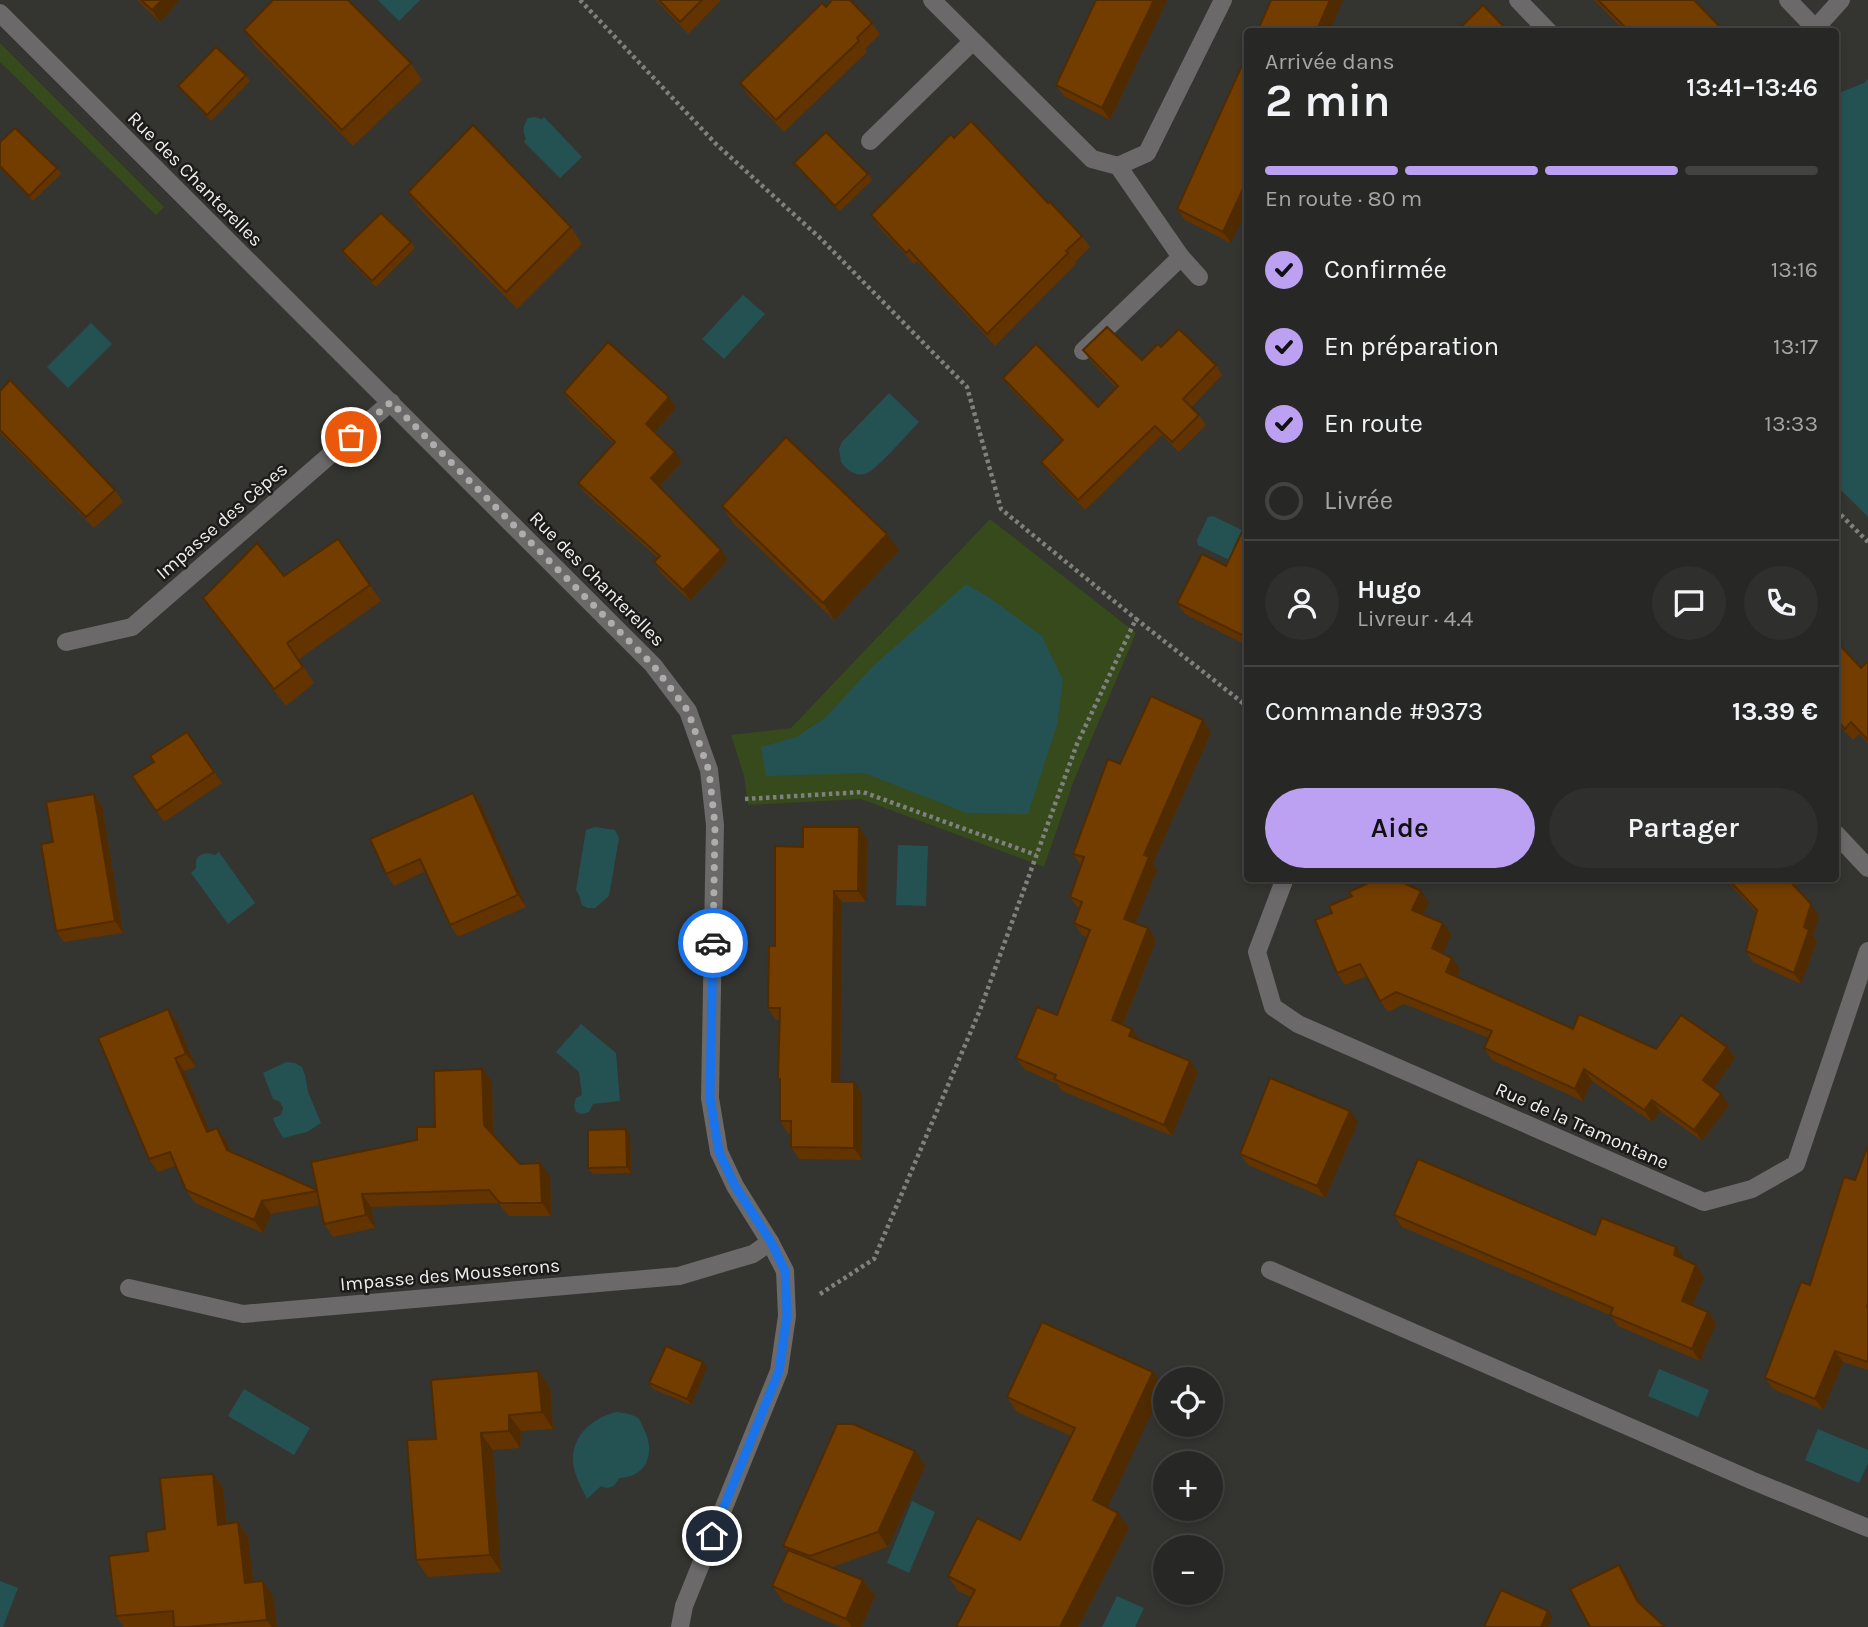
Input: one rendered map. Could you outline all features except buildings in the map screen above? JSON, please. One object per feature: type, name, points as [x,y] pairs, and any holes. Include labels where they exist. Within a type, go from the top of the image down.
[{"type":"street","points":[[932,0],[1092,159],[1118,166],[1147,153],[1223,0]]},
{"type":"street","points":[[1518,0],[1545,28]]},
{"type":"street","points":[[1788,0],[1811,28]]},
{"type":"street","points":[[1815,28],[1841,0]]},
{"type":"street","name":"Rue des Chanterelles","points":[[0,13],[653,665],[688,711],[709,771],[715,825],[710,1098],[719,1152],[735,1186],[771,1242],[785,1271],[787,1315],[779,1371],[684,1606],[680,1627]]},
{"type":"street","points":[[870,141],[973,41]]},
{"type":"street","points":[[1118,166],[1181,257],[1199,277]]},
{"type":"street","points":[[1083,351],[1181,257]]},
{"type":"street","name":"Impasse des Cèpes","points":[[66,642],[132,627],[391,402]]},
{"type":"street","points":[[1839,837],[1868,869]]},
{"type":"street","name":"Rue de la Tramontane","points":[[1283,882],[1257,951],[1273,1007],[1298,1024],[1703,1202],[1752,1189],[1796,1164],[1868,951]]},
{"type":"street","name":"Impasse des Mousserons","points":[[129,1288],[243,1314],[679,1276],[753,1254],[771,1242]]},
{"type":"street","points":[[1270,1270],[1738,1475],[1868,1528]]},
{"type":"path","points":[[580,0],[717,145],[819,237],[967,387],[1001,509],[1244,704]]},
{"type":"path","points":[[1839,513],[1868,542]]},
{"type":"path","points":[[787,1315],[874,1259],[979,1010],[1077,744],[1136,619]]},
{"type":"path","points":[[712,801],[863,792],[1036,855]]},
{"type":"green space","points":[[0,43],[164,207],[156,215],[0,62]]},
{"type":"green space","points":[[990,519],[1136,633],[1073,783],[1044,867],[861,799],[748,805],[744,776],[731,735],[791,728]]},
{"type":"water","points":[[378,0],[420,0],[399,21]]},
{"type":"water","points":[[1868,79],[1868,517],[1839,488],[1839,93]]},
{"type":"water","points":[[544,117],[582,157],[560,178],[524,142],[525,123],[528,118]]},
{"type":"water","points":[[743,295],[765,314],[724,359],[702,339]]},
{"type":"water","points":[[91,323],[112,344],[68,388],[47,367]]},
{"type":"water","points":[[889,393],[919,422],[870,471],[865,474],[854,473],[841,462],[839,449],[842,442]]},
{"type":"water","points":[[1213,516],[1244,531],[1244,567],[1198,545],[1197,540],[1208,517]]},
{"type":"water","points":[[966,584],[1042,636],[1063,680],[1057,725],[1028,814],[967,813],[864,773],[766,776],[761,747],[796,737],[825,718],[873,666]]},
{"type":"water","points":[[595,827],[615,830],[619,838],[609,896],[595,908],[587,908],[582,905],[576,890],[586,830]]},
{"type":"water","points":[[898,845],[928,846],[926,906],[896,905]]},
{"type":"water","points":[[219,852],[255,903],[228,924],[191,873],[196,868],[196,860],[200,855],[215,855]]},
{"type":"water","points":[[581,1024],[616,1053],[620,1101],[593,1104],[589,1112],[582,1114],[576,1112],[574,1105],[576,1098],[582,1095],[579,1072],[556,1052]]},
{"type":"water","points":[[286,1062],[302,1067],[308,1092],[321,1123],[307,1132],[283,1138],[273,1118],[281,1115],[283,1108],[280,1102],[273,1099],[263,1073]]},
{"type":"water","points":[[1659,1369],[1709,1390],[1698,1417],[1648,1396]]},
{"type":"water","points":[[244,1389],[310,1428],[294,1455],[228,1416]]},
{"type":"water","points":[[617,1412],[640,1420],[648,1438],[649,1455],[636,1473],[619,1478],[612,1487],[601,1486],[587,1499],[573,1462],[576,1444],[592,1423]]},
{"type":"water","points":[[1818,1429],[1868,1450],[1868,1463],[1859,1483],[1805,1460]]},
{"type":"water","points":[[912,1501],[935,1512],[909,1573],[887,1563]]},
{"type":"water","points":[[0,1581],[18,1588],[3,1627],[0,1627]]},
{"type":"water","points":[[1117,1596],[1144,1608],[1135,1627],[1102,1627]]},
{"type":"way so far","points":[[351,437],[391,402],[653,665],[688,711],[709,771],[715,825],[713,943]]},
{"type":"route","points":[[712,1536],[779,1371],[787,1315],[785,1271],[771,1242],[735,1186],[719,1152],[710,1098],[713,943]]}]
